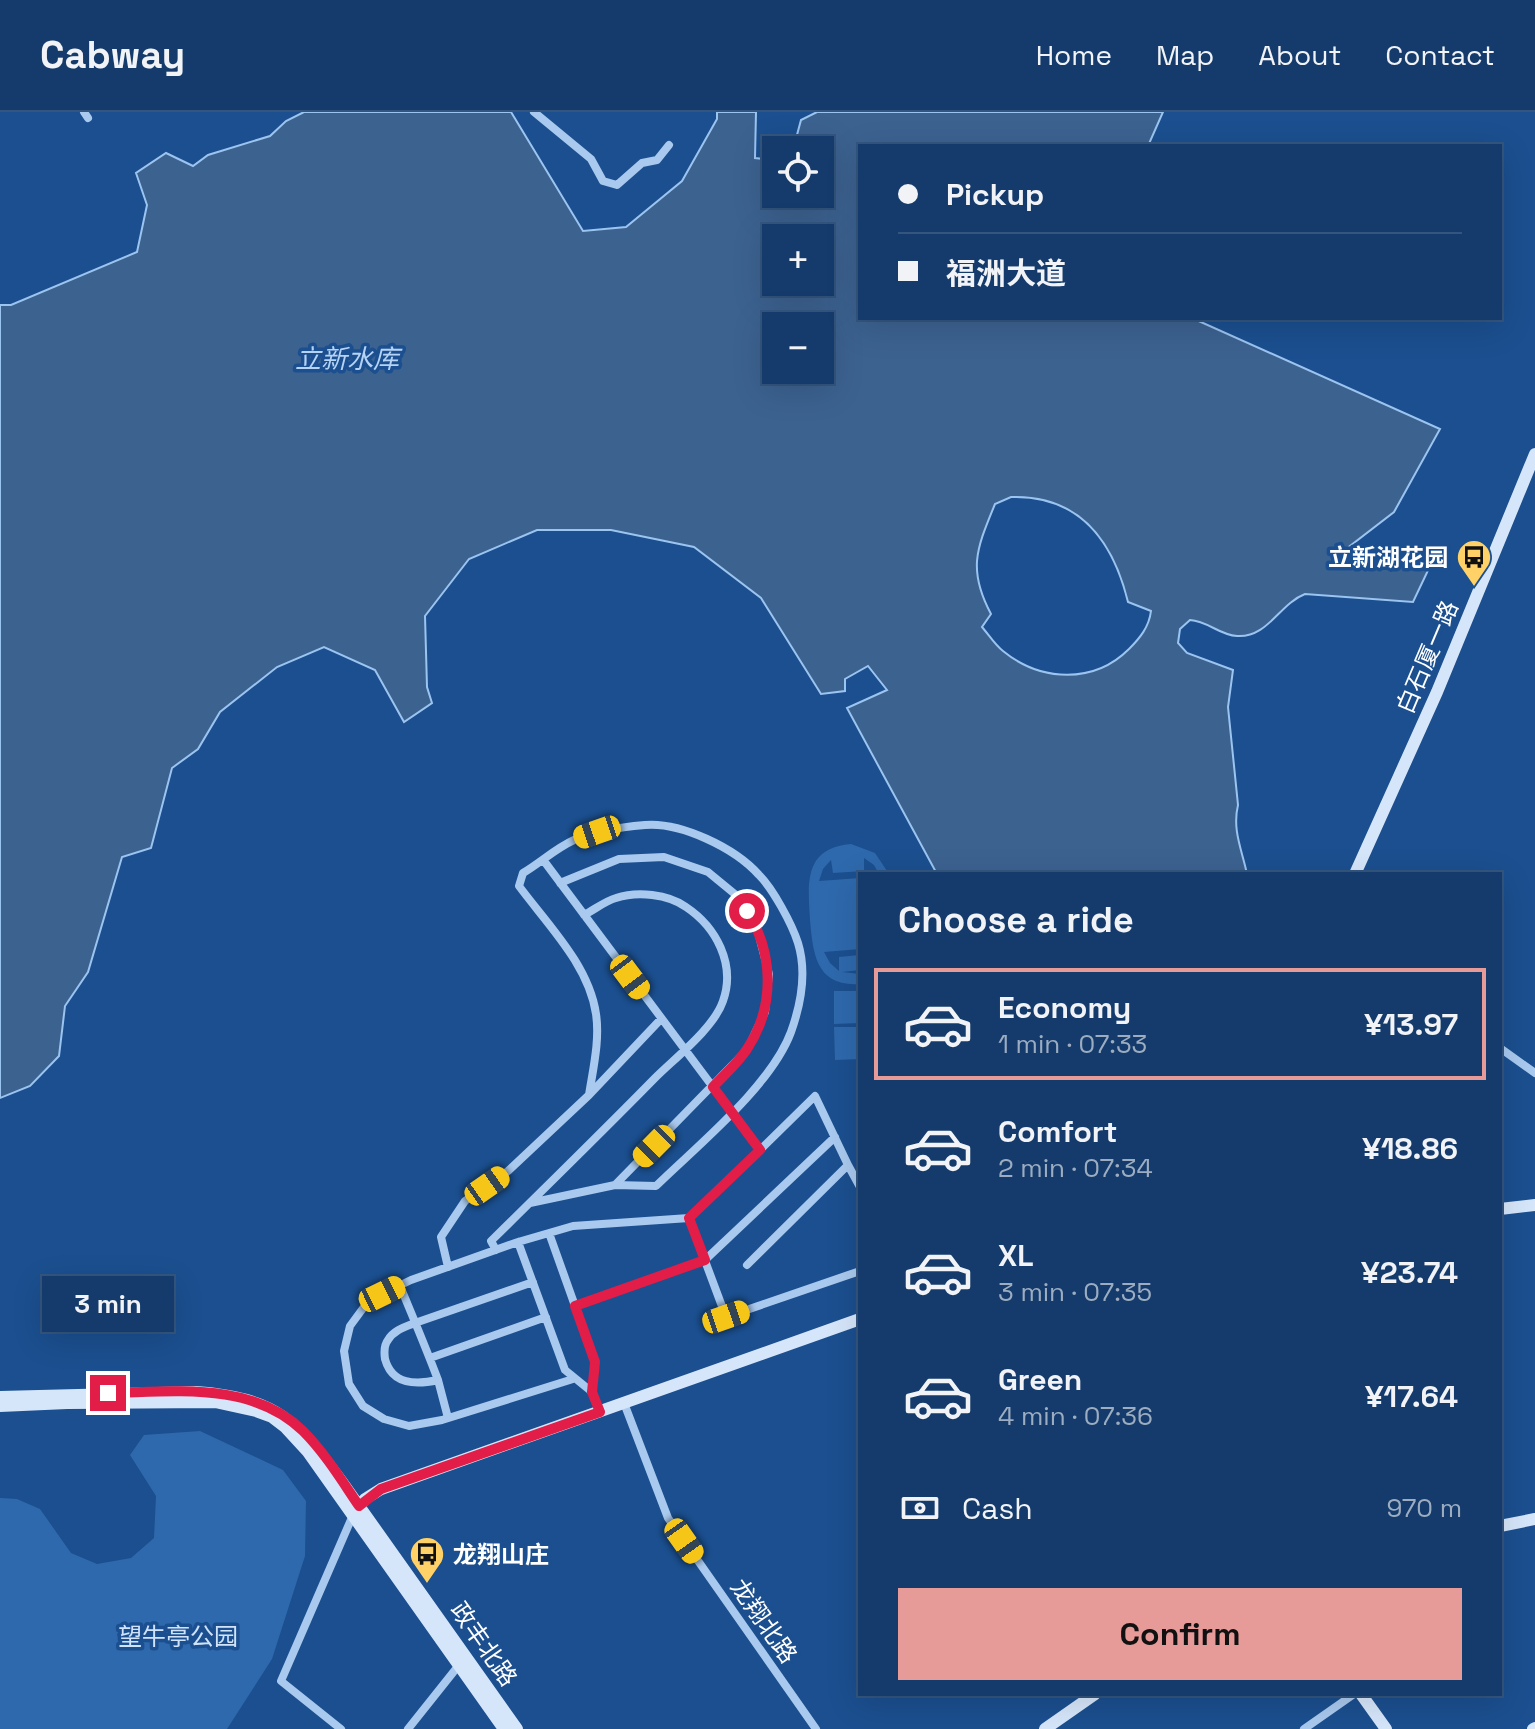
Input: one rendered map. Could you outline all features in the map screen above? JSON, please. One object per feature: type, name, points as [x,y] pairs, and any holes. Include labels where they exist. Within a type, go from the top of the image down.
[{"type":"main road","name":"白石厦一路","points":[[1356,872],[1437,692],[1535,454]]},
{"type":"main road","points":[[1502,1209],[1535,1205]]},
{"type":"main road","points":[[356,1510],[381,1489],[858,1320]]},
{"type":"main road","points":[[0,1397],[196,1392],[259,1403],[290,1420],[304,1432],[356,1510]]},
{"type":"main road","points":[[0,1406],[194,1401],[256,1411],[272,1417],[298,1439],[356,1510]]},
{"type":"main road","name":"政丰北路","points":[[356,1510],[504,1729]]},
{"type":"main road","name":"政丰北路","points":[[356,1510],[517,1729]]},
{"type":"main road","points":[[1502,1526],[1535,1519]]},
{"type":"main road","points":[[1045,1729],[1092,1696]]},
{"type":"main road","points":[[1362,1696],[1386,1729]]},
{"type":"street","points":[[534,112],[591,159],[603,181],[617,185],[642,163],[657,160],[669,145]]},
{"type":"street","points":[[530,1203],[615,1185],[656,1186],[771,1069],[790,1034],[803,989],[798,944],[784,913],[759,875],[723,847],[682,830],[648,825],[597,832],[572,841],[523,873],[519,886],[583,974],[588,987],[596,1014],[596,1050],[589,1095]]},
{"type":"street","points":[[560,883],[619,859],[664,857],[708,872],[736,895],[757,928],[769,974],[765,1012],[747,1050],[615,1185]]},
{"type":"street","points":[[544,861],[760,1150]]},
{"type":"street","points":[[496,1250],[491,1241],[717,1015],[724,999],[726,971],[722,945],[706,923],[683,904],[650,894],[616,898],[584,915]]},
{"type":"street","points":[[448,1267],[441,1237],[465,1201],[508,1171],[589,1095],[661,1019]]},
{"type":"street","points":[[1502,1049],[1535,1073]]},
{"type":"street","points":[[573,1379],[448,1418],[409,1426],[384,1419],[363,1406],[349,1384],[344,1351],[350,1326],[364,1307],[400,1286],[448,1267],[573,1226],[689,1218],[815,1096],[858,1183]]},
{"type":"street","points":[[575,1306],[705,1260],[835,1137]]},
{"type":"street","points":[[747,1265],[848,1165]]},
{"type":"street","points":[[689,1218],[726,1317],[858,1272]]},
{"type":"street","points":[[549,1233],[595,1362],[592,1392],[600,1412]]},
{"type":"street","points":[[518,1242],[565,1370],[592,1392]]},
{"type":"street","points":[[438,1380],[420,1384],[403,1381],[391,1373],[384,1351],[387,1340],[397,1331],[415,1323],[533,1282]]},
{"type":"street","points":[[400,1286],[430,1358],[448,1418]]},
{"type":"street","points":[[430,1358],[546,1317]]},
{"type":"street","name":"龙翔北路","points":[[624,1403],[668,1518],[816,1729]]},
{"type":"street","points":[[341,1729],[281,1681],[356,1510]]},
{"type":"street","points":[[408,1729],[459,1665]]},
{"type":"street","points":[[1304,1729],[1351,1696]]},
{"type":"green space","points":[[851,844],[875,853],[888,872],[878,872],[864,858],[864,871],[833,873],[831,860],[823,869],[819,881],[858,878],[858,949],[824,952],[839,971],[839,957],[858,955],[858,970],[842,972],[858,974],[858,984],[845,984],[826,974],[813,945],[809,881],[816,860],[835,847]]},
{"type":"green space","points":[[834,991],[858,991],[858,1023],[834,1024]]},
{"type":"green space","points":[[834,1027],[858,1027],[858,1059],[835,1060]]},
{"type":"green space","name":"望牛亭公园","points":[[200,1431],[283,1470],[306,1501],[305,1556],[272,1659],[227,1729],[0,1729],[0,1498],[17,1499],[40,1509],[71,1553],[97,1564],[131,1558],[154,1538],[156,1496],[130,1455],[144,1435]]},
{"type":"water","name":"立新水库","points":[[304,112],[511,112],[583,231],[626,227],[682,181],[717,119],[717,112],[756,112],[755,158],[762,159],[762,208],[834,208],[834,136],[797,136],[801,120],[817,112],[1163,112],[1149,144],[858,144],[858,320],[1196,320],[1440,429],[1394,512],[1350,546],[1432,562],[1413,602],[1305,594],[1257,632],[1248,635],[1231,635],[1190,620],[1180,629],[1178,643],[1187,653],[1233,670],[1228,707],[1238,805],[1237,831],[1247,872],[936,872],[847,708],[887,690],[868,666],[845,679],[845,691],[821,694],[761,598],[694,547],[611,530],[537,530],[469,559],[425,616],[427,687],[432,703],[404,722],[375,670],[324,647],[277,667],[220,712],[198,749],[172,768],[151,848],[122,857],[88,972],[65,1006],[59,1056],[30,1086],[0,1098],[0,305],[11,305],[137,252],[147,205],[136,173],[166,153],[193,166],[208,155],[270,136],[286,121]],"holes":[[[1011,497],[1035,498],[1074,513],[1090,526],[1113,560],[1128,602],[1151,611],[1137,641],[1100,668],[1067,675],[1034,669],[1003,651],[982,627],[991,614],[977,571],[983,533],[995,504]]]},
{"type":"place","name":"立新湖花园","points":[[1474,588]]},
{"type":"place","name":"龙翔山庄","points":[[427,1585]]},
{"type":"route","points":[[108,1393],[196,1392],[240,1397],[259,1403],[290,1420],[304,1432],[359,1506],[381,1489],[600,1412],[592,1392],[595,1362],[575,1306],[705,1260],[689,1218],[760,1150],[713,1087],[747,1050],[765,1012],[769,974],[757,928],[747,911]]}]
